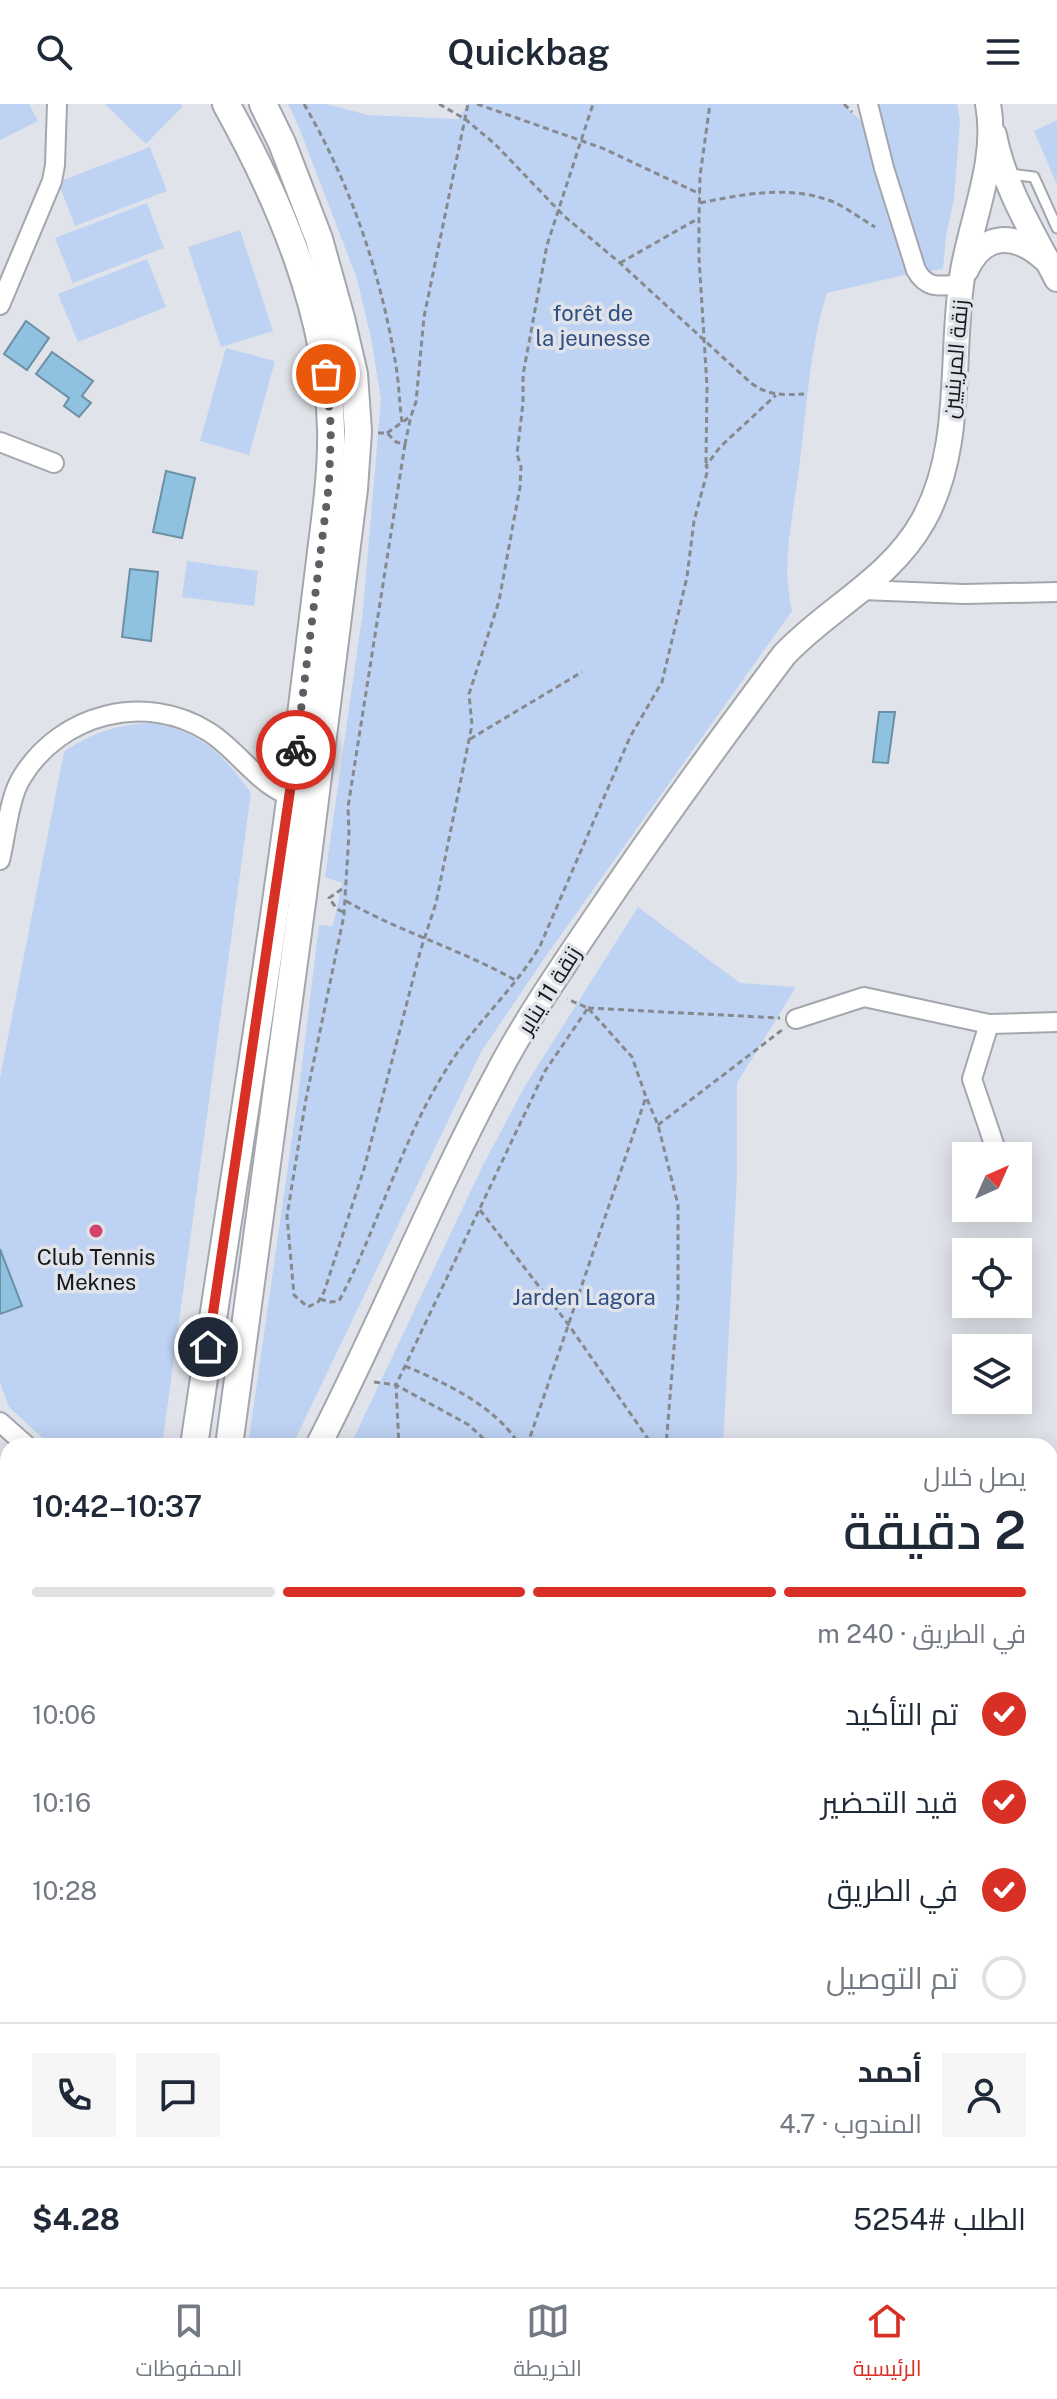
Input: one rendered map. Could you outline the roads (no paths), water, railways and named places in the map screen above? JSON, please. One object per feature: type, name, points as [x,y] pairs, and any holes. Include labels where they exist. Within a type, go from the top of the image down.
[{"type":"main road","points":[[226,104],[272,192],[289,237],[310,302],[326,374],[331,428],[303,800],[230,1438]]},
{"type":"main road","points":[[195,1438],[354,489],[358,431],[351,360],[319,239],[282,143],[263,104]]},
{"type":"main road","points":[[988,107],[1004,174],[1053,271]]},
{"type":"main road","name":"زنقة المرينيين","points":[[862,590],[906,545],[922,523],[933,499],[947,445],[961,282],[988,150],[988,107]]},
{"type":"main road","points":[[961,282],[972,257],[982,247],[1008,239],[1022,242],[1053,271]]},
{"type":"main road","name":"زنقة 11 يناير","points":[[322,1438],[356,1373],[481,1106],[547,990],[641,850],[784,655],[799,639],[862,590]]},
{"type":"street","points":[[0,305],[52,181],[57,104]]},
{"type":"street","points":[[868,104],[888,183],[916,270],[921,279],[933,287],[961,282]]},
{"type":"street","points":[[0,442],[54,463]]},
{"type":"street","points":[[862,590],[964,594],[1057,592]]},
{"type":"street","points":[[0,860],[21,778],[56,739],[78,724],[112,714],[151,711],[182,717],[211,733],[237,753],[268,785],[303,800]]},
{"type":"street","points":[[796,1019],[864,997],[989,1024],[1057,1022]]},
{"type":"street","points":[[989,1024],[972,1079],[993,1142]]},
{"type":"street","points":[[0,1422],[18,1438]]},
{"type":"lane","points":[[1004,174],[1034,177],[1057,228]]},
{"type":"place","name":"Club Tennis Meknes","points":[[96,1231]]},
{"type":"park label","name":"forêt de la jeunesse","points":[[593,326]]},
{"type":"park label","name":"Jarden Lagora","points":[[584,1297]]}]
